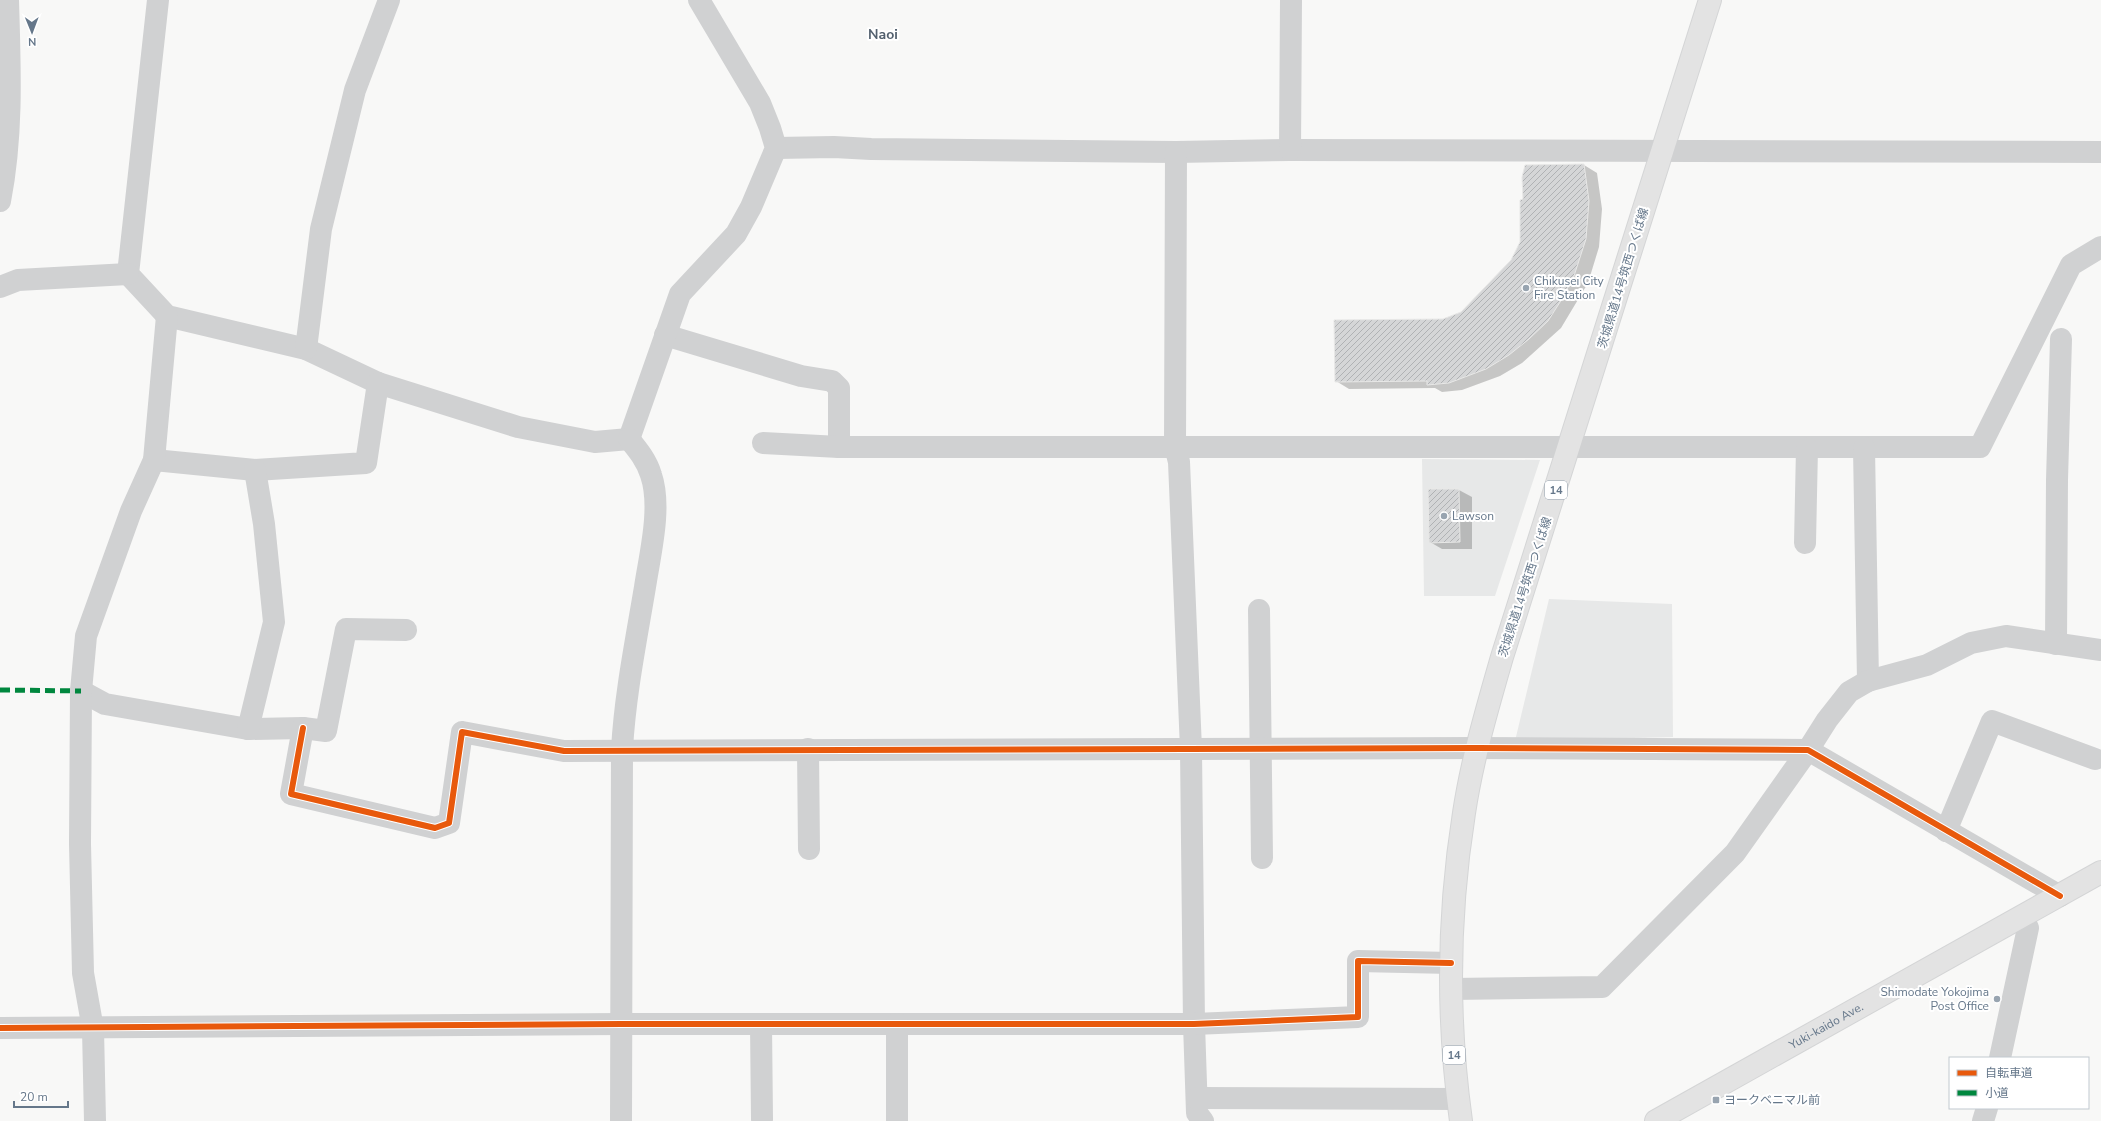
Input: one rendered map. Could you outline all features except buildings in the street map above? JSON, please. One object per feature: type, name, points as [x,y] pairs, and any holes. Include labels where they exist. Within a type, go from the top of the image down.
[{"type":"main road","name":"茨城県道14号筑西つくば線","points":[[1461,1121],[1458,1098],[1451,963],[1453,907],[1464,813],[1477,748],[1502,657],[1570,448],[1710,0]]},
{"type":"main road","name":"Yuki-kaido Ave.","points":[[1656,1121],[2101,872]]},
{"type":"street","points":[[0,201],[7,167],[11,90],[8,0]]},
{"type":"street","points":[[158,0],[128,274],[167,316],[306,349],[378,382],[518,427],[595,442],[629,439]]},
{"type":"street","points":[[306,349],[322,229],[354,90],[389,0]]},
{"type":"street","points":[[629,439],[680,294],[736,234],[751,207],[776,148],[760,103],[699,0]]},
{"type":"street","points":[[1290,0],[1290,150]]},
{"type":"street","points":[[776,148],[834,147],[871,149],[1176,152],[1290,150],[2101,152]]},
{"type":"street","points":[[1176,152],[1175,446],[1179,462],[1191,749],[1194,1024],[1197,1098],[1198,1113],[1203,1121]]},
{"type":"street","points":[[763,443],[839,447],[1980,447],[2070,265],[2101,247]]},
{"type":"street","points":[[0,287],[18,280],[128,274]]},
{"type":"street","points":[[95,1121],[93,1029],[83,973],[80,844],[81,691],[86,636],[131,511],[154,460],[167,316]]},
{"type":"street","points":[[665,335],[801,376],[832,381],[838,388],[839,447]]},
{"type":"street","points":[[2056,644],[2056,480],[2061,339]]},
{"type":"street","points":[[154,460],[255,470],[366,463],[378,382]]},
{"type":"street","points":[[621,1121],[622,750],[624,715],[653,536],[655,500],[652,475],[643,456],[629,439]]},
{"type":"street","points":[[1805,543],[1807,448]]},
{"type":"street","points":[[1864,448],[1868,681]]},
{"type":"street","points":[[248,729],[274,622],[264,524],[255,470]]},
{"type":"street","points":[[1259,610],[1262,858]]},
{"type":"street","points":[[81,691],[105,704],[248,729],[303,728],[326,731],[346,629],[406,630]]},
{"type":"street","points":[[1452,989],[1602,987],[1735,853],[1808,750],[1827,720],[1849,692],[1868,681],[1927,665],[1971,643],[2006,636],[2101,650]]},
{"type":"street","points":[[1946,831],[1992,721],[2095,759]]},
{"type":"street","points":[[303,728],[291,794],[435,828],[449,823],[462,732],[564,751],[1261,748],[1808,750],[2060,896]]},
{"type":"street","points":[[808,749],[809,850]]},
{"type":"street","points":[[2000,1057],[2028,928],[2023,917]]},
{"type":"street","points":[[0,1028],[93,1029],[622,1024],[1194,1024],[1358,1017],[1358,961],[1451,963]]},
{"type":"street","points":[[761,1024],[762,1118]]},
{"type":"street","points":[[897,1024],[897,1121]]},
{"type":"street","points":[[1197,1098],[1458,1098]]},
{"type":"street","points":[[1983,1121],[1987,1109]]},
{"type":"shaded area","points":[[1422,459],[1540,460],[1495,596],[1424,596]]},
{"type":"shaded area","points":[[1549,599],[1672,604],[1673,737],[1515,741]]},
{"type":"marked path","points":[[0,690],[81,691]]},
{"type":"cycle path","points":[[303,728],[291,794],[435,828],[449,823],[462,732],[564,751],[1477,748],[1808,750],[2060,896]]},
{"type":"cycle path","points":[[0,1028],[622,1024],[1194,1024],[1358,1017],[1358,961],[1451,963]]},
{"type":"place","name":"Chikusei City Fire Station","points":[[1526,288]]},
{"type":"place","name":"Lawson","points":[[1444,516]]},
{"type":"place","name":"Shimodate Yokojima Post Office","points":[[1997,999]]},
{"type":"place","name":"ヨークベニマル前","points":[[1716,1100]]},
{"type":"district","name":"Naoi","points":[[883,34]]}]
